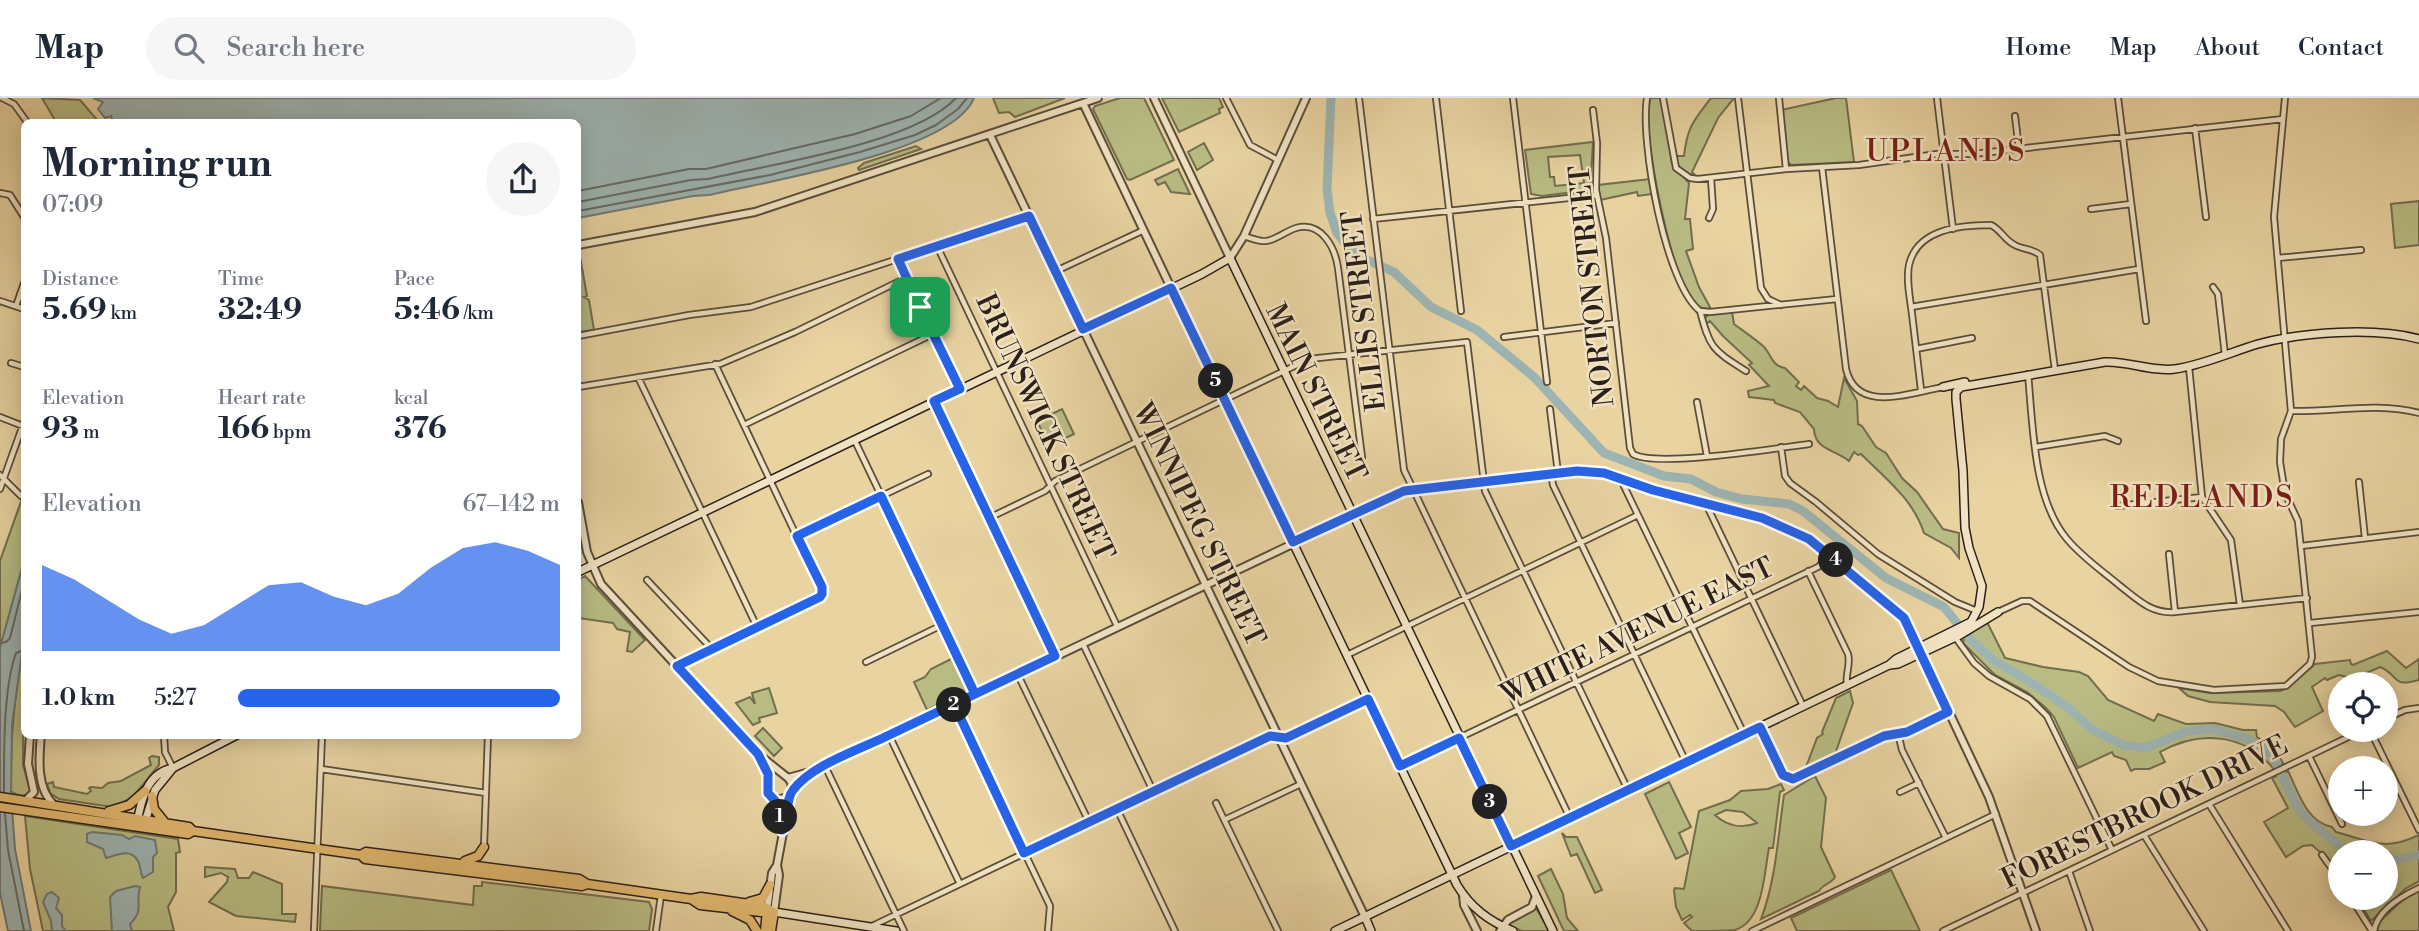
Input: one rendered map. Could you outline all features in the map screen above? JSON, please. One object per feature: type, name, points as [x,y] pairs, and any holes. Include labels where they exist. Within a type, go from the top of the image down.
[{"type":"highway","points":[[96,812],[121,809],[148,794],[155,811],[166,824]]},
{"type":"highway","points":[[0,797],[188,834],[193,831]]},
{"type":"highway","points":[[0,807],[21,803],[54,805],[96,812],[141,824],[189,827],[193,831],[361,855],[365,859],[582,886],[587,884]]},
{"type":"highway","points":[[461,863],[478,856],[484,847]]},
{"type":"highway","points":[[484,847],[485,866]]},
{"type":"highway","points":[[361,855],[366,852],[485,866],[579,879],[587,884],[691,900],[700,905],[771,911]]},
{"type":"highway","points":[[433,868],[440,865],[476,870],[485,866]]},
{"type":"highway","points":[[746,902],[763,898],[770,885]]},
{"type":"highway","points":[[691,900],[701,897],[746,902],[764,906],[771,911]]},
{"type":"highway","points":[[722,907],[745,916],[757,931]]},
{"type":"highway","points":[[765,931],[771,911]]},
{"type":"highway","points":[[771,911],[771,931]]},
{"type":"main road","points":[[581,570],[1230,258]]},
{"type":"main road","name":"MAIN STREET","points":[[1230,258],[1553,931]]},
{"type":"main road","points":[[1171,288],[1462,893],[1479,912],[1501,929],[1513,931]]},
{"type":"main road","points":[[1335,931],[1957,634],[1973,618],[1982,586],[1965,528],[1956,392],[1961,387],[2111,362],[2159,369],[2188,366],[2258,344],[2285,339],[2384,332],[2419,339]]},
{"type":"main road","points":[[1943,387],[1967,381],[1973,383]]},
{"type":"main road","points":[[1973,618],[1998,612]]},
{"type":"main road","points":[[1973,618],[1998,612]]},
{"type":"main road","points":[[141,824],[155,776],[229,739]]},
{"type":"main road","points":[[771,911],[896,931]]},
{"type":"main road","name":"WINNIPEG STREET","points":[[1364,917],[1371,931]]},
{"type":"street","points":[[2,98],[14,104],[25,119]]},
{"type":"street","points":[[581,244],[755,212],[1098,98]]},
{"type":"street","name":"MAIN STREET","points":[[1154,98],[1230,258]]},
{"type":"street","points":[[1226,98],[1250,145],[1279,160]]},
{"type":"street","points":[[1230,258],[1244,236],[1306,98]]},
{"type":"street","name":"ELLIS STREET","points":[[1359,98],[1403,464],[1570,818]]},
{"type":"street","points":[[1436,98],[1461,311]]},
{"type":"street","points":[[1513,98],[1547,382]]},
{"type":"street","points":[[1647,98],[1644,123],[1665,240],[1689,301],[1700,311],[1708,341],[1718,353],[1746,371]]},
{"type":"street","points":[[1663,98],[1672,160],[1682,174],[1698,180],[1786,169],[1944,155],[1973,155],[2283,119]]},
{"type":"street","points":[[1738,98],[1762,288],[1766,297],[1781,305]]},
{"type":"street","points":[[1779,98],[1786,169]]},
{"type":"street","points":[[1937,98],[1953,229]]},
{"type":"street","points":[[2118,98],[2146,321]]},
{"type":"street","points":[[1998,612],[2026,600],[2138,672],[2172,685],[2214,690],[2280,688],[2290,683],[2312,661],[2298,522],[2285,493],[2280,462],[2281,439],[2291,411],[2274,209],[2285,98]]},
{"type":"street","points":[[1083,103],[1171,288]]},
{"type":"street","name":"NORTON STREET","points":[[1593,110],[1597,143],[1597,195],[1606,238],[1630,448],[1635,456],[1682,459],[1707,456]]},
{"type":"street","points":[[2015,116],[2019,149]]},
{"type":"street","points":[[2195,128],[2206,217]]},
{"type":"street","name":"WINNIPEG STREET","points":[[990,135],[1364,917]]},
{"type":"street","points":[[1822,167],[1847,375],[1854,388],[1862,394],[1875,397],[1943,387],[1950,387],[1956,392]]},
{"type":"street","points":[[1709,218],[1713,209],[1711,178]]},
{"type":"street","points":[[0,193],[10,195],[21,213]]},
{"type":"street","points":[[1373,219],[1597,195]]},
{"type":"street","points":[[2091,209],[2131,204]]},
{"type":"street","points":[[581,335],[690,315],[751,307],[1029,216]]},
{"type":"street","points":[[1922,390],[1908,271],[1915,250],[1932,234],[1953,229],[1990,225],[1997,228],[2015,246],[2035,251],[2042,258],[2055,370]]},
{"type":"street","points":[[1244,236],[1264,242],[1301,227],[1312,228],[1320,231],[1337,260],[1362,457]]},
{"type":"street","points":[[1056,271],[1144,230]]},
{"type":"street","points":[[1224,243],[1232,247],[1240,244]]},
{"type":"street","name":"BRUNSWICK STREET","points":[[937,246],[1117,626]]},
{"type":"street","points":[[2278,258],[2361,250]]},
{"type":"street","points":[[898,259],[960,389]]},
{"type":"street","points":[[1911,307],[2139,269]]},
{"type":"street","points":[[581,386],[715,364],[795,332],[906,278]]},
{"type":"street","points":[[2213,288],[2218,294],[2225,355]]},
{"type":"street","points":[[16,306],[21,292]]},
{"type":"street","points":[[1700,311],[1838,299]]},
{"type":"street","points":[[0,301],[21,308]]},
{"type":"street","points":[[1504,337],[1616,324]]},
{"type":"street","points":[[744,425],[933,334]]},
{"type":"street","points":[[1916,349],[1972,338]]},
{"type":"street","points":[[989,518],[1045,491],[1055,481],[1314,358],[1467,342],[1485,491],[1628,790]]},
{"type":"street","points":[[11,363],[21,366]]},
{"type":"street","points":[[677,666],[820,597],[822,592],[715,364]]},
{"type":"street","points":[[2188,366],[2202,497],[2231,540],[2240,605]]},
{"type":"street","points":[[2028,374],[2039,481],[2065,537],[2082,556],[2157,611],[2175,612],[2307,597]]},
{"type":"street","points":[[638,377],[757,627]]},
{"type":"street","points":[[934,401],[1055,656]]},
{"type":"street","points":[[1697,402],[1707,456],[1809,444]]},
{"type":"street","points":[[2291,411],[2324,412],[2385,407],[2419,413]]},
{"type":"street","points":[[1550,409],[1555,473],[1553,485],[1686,762]]},
{"type":"street","points":[[0,417],[21,423]]},
{"type":"street","points":[[0,489],[2,477],[21,431]]},
{"type":"street","points":[[2036,447],[2105,436],[2118,441]]},
{"type":"street","points":[[854,439],[975,694]]},
{"type":"street","points":[[1781,447],[1785,476],[1790,483],[1878,554],[1962,606],[1973,618]]},
{"type":"street","points":[[768,782],[774,777],[817,770],[1397,493],[1555,473],[1596,471],[1782,525],[1809,539],[1830,555],[1904,618],[1983,783],[2036,931]]},
{"type":"street","points":[[797,536],[928,474]]},
{"type":"street","points":[[2,477],[20,496]]},
{"type":"street","points":[[1621,479],[1744,734]]},
{"type":"street","points":[[2359,482],[2365,538]]},
{"type":"street","points":[[2117,506],[2202,497]]},
{"type":"street","points":[[1706,504],[1803,706]]},
{"type":"street","points":[[1347,655],[1638,515]]},
{"type":"street","points":[[581,517],[591,565],[601,584],[758,754],[791,782],[785,827],[782,830]]},
{"type":"street","points":[[2301,545],[2419,532]]},
{"type":"street","points":[[2169,554],[2175,612]]},
{"type":"street","name":"WHITE AVENUE EAST","points":[[1400,766],[1808,572],[1818,567],[1830,555]]},
{"type":"street","points":[[1808,572],[1848,654],[1847,685]]},
{"type":"street","points":[[647,580],[712,649]]},
{"type":"street","points":[[2310,623],[2419,612]]},
{"type":"street","points":[[866,662],[942,625]]},
{"type":"street","points":[[1957,634],[1974,663],[1989,676],[2030,699],[2048,716],[2112,850]]},
{"type":"street","points":[[1082,643],[1153,792]]},
{"type":"street","points":[[1017,674],[1089,822]]},
{"type":"street","points":[[870,927],[1270,736],[1286,738],[1368,699]]},
{"type":"street","points":[[954,704],[1049,905],[1048,931]]},
{"type":"street","points":[[2398,713],[2419,708]]},
{"type":"street","points":[[1760,727],[1782,773],[1790,779],[1884,736],[1912,730],[1948,712]]},
{"type":"street","points":[[1898,733],[1900,746],[1946,838]]},
{"type":"street","points":[[889,735],[960,884]]},
{"type":"street","points":[[21,803],[34,792],[28,764],[30,739]]},
{"type":"street","points":[[41,739],[40,772],[46,796],[54,805]]},
{"type":"street","points":[[164,739],[165,752],[173,768]]},
{"type":"street","points":[[314,931],[322,739]]},
{"type":"street","points":[[484,847],[488,739]]},
{"type":"street","name":"FORESTBROOK DRIVE","points":[[1944,931],[2338,742]]},
{"type":"street","points":[[2376,742],[2419,830]]},
{"type":"street","points":[[758,754],[768,774],[768,793],[780,810],[782,830],[777,865],[779,875],[771,911]]},
{"type":"street","points":[[2309,756],[2328,795]]},
{"type":"street","points":[[825,766],[904,931]]},
{"type":"street","points":[[321,769],[486,793]]},
{"type":"street","points":[[775,800],[784,799],[817,770]]},
{"type":"street","points":[[1900,792],[1919,783]]},
{"type":"street","points":[[1224,820],[1301,784]]},
{"type":"street","points":[[1216,803],[1278,931]]},
{"type":"street","points":[[2209,804],[2288,931]]},
{"type":"street","points":[[1117,809],[1175,931]]},
{"type":"street","points":[[1752,931],[1996,814]]},
{"type":"street","points":[[2144,835],[2204,931]]},
{"type":"street","points":[[2322,855],[2328,863]]},
{"type":"street","points":[[771,911],[770,885],[777,865]]},
{"type":"street","points":[[2069,871],[2090,931]]},
{"type":"street","points":[[2373,931],[2378,918],[2402,897],[2419,887]]},
{"type":"street","points":[[1462,893],[1464,905],[1477,931]]},
{"type":"street","points":[[656,931],[661,895]]},
{"type":"street","points":[[1501,929],[1508,920],[1532,907],[1536,896]]},
{"type":"street","points":[[2359,910],[2373,931]]},
{"type":"green space","points":[[42,98],[80,100],[96,119],[54,119]]},
{"type":"green space","points":[[993,98],[1065,98],[1015,117],[1009,112],[999,113]]},
{"type":"green space","points":[[1120,98],[1144,98],[1174,160],[1130,180],[1127,179],[1093,109]]},
{"type":"green space","points":[[1162,98],[1219,98],[1223,107],[1219,109],[1220,113],[1179,132]]},
{"type":"green space","points":[[1650,98],[1662,98],[1672,164],[1689,183],[1685,219],[1690,219],[1693,249],[1686,251],[1699,287],[1711,309],[1696,305],[1678,272],[1658,192],[1650,142]]},
{"type":"green space","points":[[1711,98],[1734,98],[1718,118],[1692,172],[1696,176],[1681,169],[1673,156],[1684,156],[1692,124]]},
{"type":"green space","points":[[1846,98],[1854,162],[1791,165],[1787,161],[1781,110]]},
{"type":"green space","points":[[1593,142],[1590,190],[1542,196],[1531,194],[1525,150]],"holes":[[[1580,155],[1584,183],[1555,186],[1554,177],[1550,177],[1548,157]]]},
{"type":"green space","points":[[1204,143],[1213,160],[1197,170],[1188,152]]},
{"type":"green space","points":[[916,146],[921,149],[859,170],[858,168],[864,163]]},
{"type":"green space","points":[[1178,169],[1190,194],[1171,192],[1165,182],[1158,185],[1155,180]]},
{"type":"green space","points":[[1650,179],[1652,194],[1638,196],[1637,192],[1600,200],[1598,185]]},
{"type":"green space","points":[[2419,201],[2419,245],[2395,248],[2391,204]]},
{"type":"green space","points":[[581,262],[587,296],[584,297],[589,300],[594,330],[581,332]]},
{"type":"green space","points":[[1732,312],[1734,324],[1763,346],[1774,362],[1785,368],[1799,382],[1796,386],[1801,390],[1804,386],[1817,398],[1838,407],[1844,378],[1857,401],[1858,424],[1876,447],[1886,453],[1902,478],[1917,492],[1943,529],[1959,533],[1959,558],[1951,548],[1924,533],[1906,499],[1861,454],[1854,452],[1849,461],[1818,441],[1814,429],[1800,412],[1775,403],[1774,400],[1749,397],[1748,391],[1769,386],[1749,365],[1752,363],[1710,321],[1706,324],[1705,318],[1708,315]]},
{"type":"green space","points":[[1062,409],[1074,434],[1049,446],[1037,421]]},
{"type":"green space","points":[[21,502],[21,572],[0,648],[0,561]]},
{"type":"green space","points":[[585,576],[645,640],[632,652],[627,651],[630,632],[617,629],[613,623],[581,618],[581,578]]},
{"type":"green space","points":[[1987,622],[2005,658],[2079,672],[2088,676],[2108,700],[2154,721],[2158,714],[2186,724],[2215,723],[2243,730],[2256,730],[2257,737],[2275,749],[2283,763],[2273,768],[2248,748],[2234,742],[2205,738],[2190,740],[2160,752],[2165,762],[2149,769],[2131,771],[2126,760],[2114,756],[2112,752],[2078,768],[2054,717],[2046,708],[2027,692],[1995,675],[1963,643],[1969,633]]},
{"type":"green space","points":[[2387,651],[2406,668],[2419,659],[2419,680],[2399,682],[2398,672],[2389,672],[2380,667],[2369,672],[2328,672],[2328,680],[2325,678],[2312,687],[2323,711],[2295,727],[2284,712],[2275,706],[2210,702],[2188,696],[2179,688],[2210,693],[2280,691],[2288,688],[2315,664],[2350,660],[2353,665]]},
{"type":"green space","points":[[21,658],[21,739],[23,739],[23,765],[30,790],[29,794],[22,795],[11,791]]},
{"type":"green space","points":[[953,658],[969,690],[927,710],[914,682],[925,677],[931,669]]},
{"type":"green space","points":[[769,688],[777,713],[759,718],[760,722],[753,725],[736,703],[750,697],[755,704],[752,693]]},
{"type":"green space","points":[[1850,691],[1853,703],[1835,754],[1806,767],[1817,738],[1823,734],[1836,698]]},
{"type":"green space","points":[[763,728],[782,748],[774,756],[755,736]]},
{"type":"green space","points":[[159,757],[159,765],[132,798],[112,807],[59,799],[50,793],[47,784],[53,782],[54,787],[87,794],[91,787],[102,788],[151,765],[149,758]]},
{"type":"green space","points":[[2288,771],[2299,796],[2316,819],[2336,832],[2364,840],[2328,840],[2328,859],[2312,845],[2303,846],[2286,857],[2264,822],[2288,808],[2272,778]]},
{"type":"green space","points":[[1815,776],[1826,798],[1821,847],[1835,877],[1819,891],[1761,919],[1773,873],[1784,795]]},
{"type":"green space","points":[[1669,782],[1691,827],[1679,833],[1688,853],[1676,859],[1645,794]]},
{"type":"green space","points":[[1781,784],[1784,790],[1780,792],[1773,848],[1769,848],[1761,895],[1752,917],[1745,925],[1735,930],[1692,931],[1684,923],[1692,917],[1690,915],[1682,920],[1676,907],[1674,890],[1684,889],[1699,811],[1730,800],[1741,791],[1768,789]],"holes":[[[1726,810],[1743,812],[1757,823],[1735,825],[1715,815]]]},
{"type":"green space","points":[[25,816],[178,839],[180,852],[176,853],[176,892],[168,907],[174,931],[43,931],[30,869]]},
{"type":"green space","points":[[1562,833],[1566,837],[1577,837],[1602,890],[1595,893],[1577,854],[1571,856]]},
{"type":"green space","points":[[2419,835],[2419,881],[2398,896],[2398,842]]},
{"type":"green space","points":[[205,867],[235,869],[238,878],[249,878],[253,872],[282,884],[282,914],[296,914],[295,922],[236,916],[209,902],[227,882],[228,877],[221,873],[205,877]]},
{"type":"green space","points":[[1551,869],[1563,894],[1567,918],[1578,931],[1564,931],[1538,876]]},
{"type":"green space","points":[[1891,870],[1920,931],[1797,931],[1791,918]]},
{"type":"green space","points":[[482,882],[649,902],[652,909],[649,931],[320,931],[322,886],[473,905],[474,886],[482,886]]},
{"type":"green space","points":[[2419,890],[2419,931],[2377,931],[2377,924],[2392,910],[2398,910],[2398,904],[2409,894]]},
{"type":"green space","points":[[1535,906],[1549,931],[1522,931],[1507,925]]},
{"type":"green space","points":[[2364,910],[2383,910],[2371,921]]},
{"type":"water","points":[[93,98],[974,98],[959,117],[931,134],[855,162],[709,195],[581,217],[581,119],[112,119],[111,116],[105,118],[98,109],[103,102]]},
{"type":"water","points":[[21,572],[21,660],[12,725],[11,794],[15,849],[31,931],[8,931],[0,893],[0,648]]},
{"type":"water","points":[[92,832],[122,835],[129,839],[135,836],[155,840],[157,853],[153,857],[153,872],[143,878],[138,861],[131,854],[106,858],[103,849],[87,842],[87,834]]},
{"type":"water","points":[[140,887],[139,906],[135,919],[130,924],[132,931],[112,931],[110,897],[116,891]]},
{"type":"water","points":[[52,892],[59,898],[56,908],[62,915],[62,926],[66,931],[52,931],[43,902],[47,894]]},
{"type":"waterway","points":[[1331,98],[1327,189],[1330,213],[1337,233],[1348,247],[1363,258],[1394,272],[1431,307],[1477,330],[1534,377],[1604,453],[1664,476],[1691,479],[1716,492],[1742,499],[1789,504],[1803,511],[1886,578],[1944,607],[1970,639],[1993,660],[2037,686],[2093,730],[2123,745],[2145,748],[2188,731],[2213,729],[2248,739],[2273,757],[2297,807],[2332,840]]},
{"type":"waterway","points":[[2398,859],[2419,855]]},
{"type":"district","name":"UPLANDS","points":[[1946,151]]},
{"type":"district","name":"REDLANDS","points":[[2202,497]]},
{"type":"route","points":[[920,307],[898,259],[1029,216],[1083,329],[1171,288],[1293,542],[1404,491],[1588,470],[1604,473],[1653,490],[1774,522],[1818,545],[1904,618],[1948,712],[1907,732],[1884,736],[1793,779],[1783,775],[1760,727],[1511,846],[1459,738],[1400,766],[1368,699],[1286,738],[1270,736],[1024,853],[954,704],[975,694],[881,496],[797,536],[822,587],[820,597],[677,666],[758,754],[768,774],[768,793],[778,804],[782,830],[785,827],[792,790],[817,770],[975,694],[1055,656],[934,401],[960,389],[920,307]]}]
